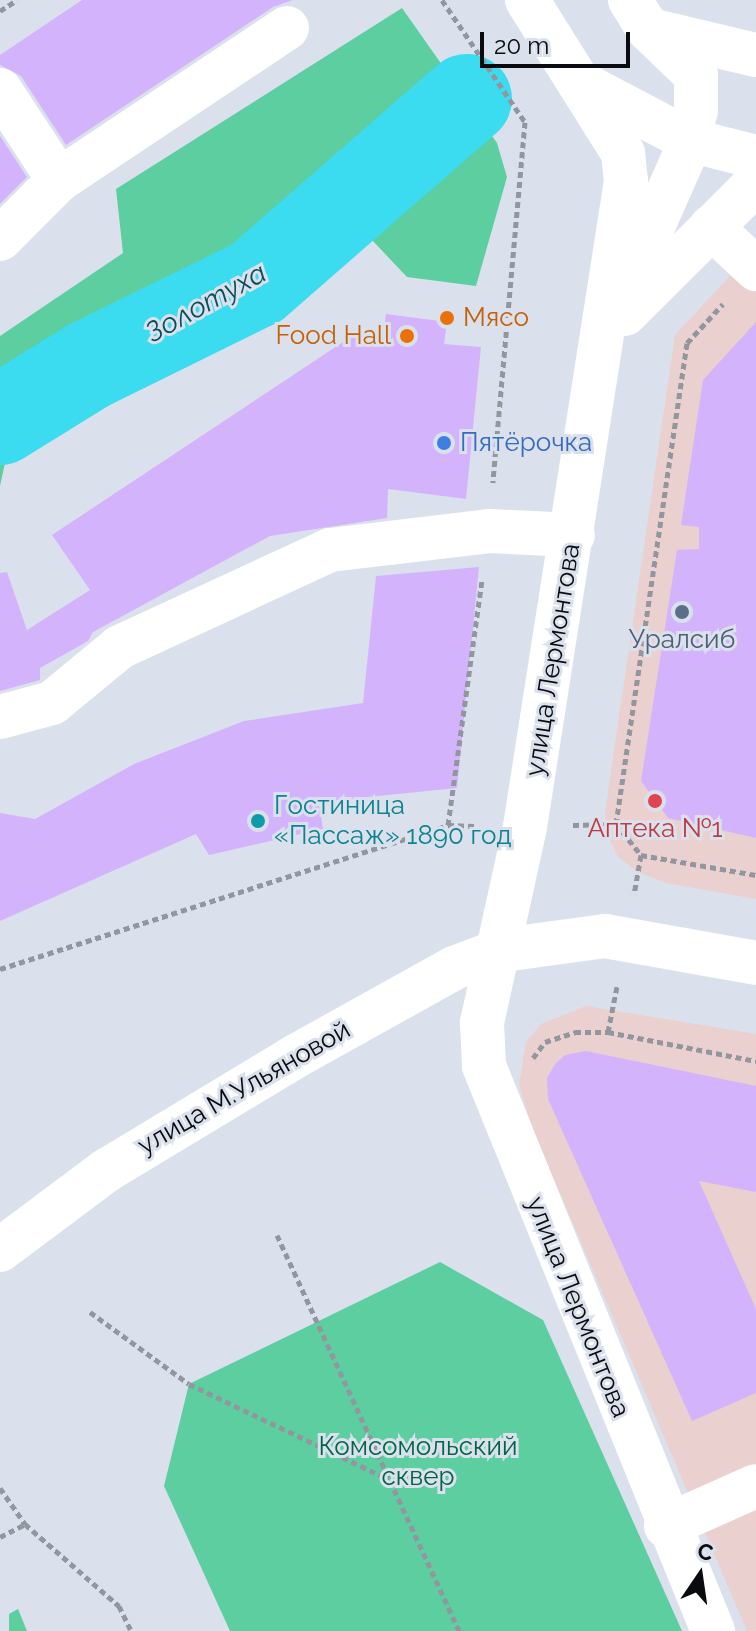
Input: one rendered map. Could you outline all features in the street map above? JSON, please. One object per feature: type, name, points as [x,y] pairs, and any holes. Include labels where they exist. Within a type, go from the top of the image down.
[{"type":"street","points":[[527,0],[623,153],[626,181],[604,336]]},
{"type":"street","points":[[579,82],[607,89],[645,78],[654,50],[639,15]]},
{"type":"street","points":[[639,15],[756,55]]},
{"type":"street","points":[[604,336],[689,140],[696,75],[639,15]]},
{"type":"street","points":[[0,239],[59,180],[287,28]]},
{"type":"street","points":[[579,82],[689,140],[756,157]]},
{"type":"street","points":[[0,90],[59,180]]},
{"type":"street","points":[[604,336],[756,183]]},
{"type":"street","points":[[711,227],[756,269]]},
{"type":"street","name":"улица Лермонтова","points":[[604,336],[525,827],[502,950],[482,1023],[484,1066],[666,1526],[713,1631]]},
{"type":"street","points":[[0,717],[52,703],[120,647],[330,550],[489,531],[573,535]]},
{"type":"street","name":"улица М.Ульяновой","points":[[0,1250],[107,1170],[269,1072],[454,968],[502,950],[559,939],[625,940],[756,963]]},
{"type":"street","points":[[666,1526],[756,1486]]},
{"type":"path","points":[[0,11],[17,0]]},
{"type":"path","points":[[442,0],[525,122],[489,531],[448,825]]},
{"type":"path","points":[[756,269],[687,343],[616,824],[641,855],[756,875]]},
{"type":"path","points":[[0,969],[448,825],[525,827],[616,824]]},
{"type":"path","points":[[608,1032],[641,855]]},
{"type":"path","points":[[529,1064],[545,1042],[575,1032],[608,1032],[756,1061]]},
{"type":"path","points":[[277,1235],[459,1631]]},
{"type":"path","points":[[90,1312],[189,1384],[389,1480]]},
{"type":"path","points":[[0,1488],[25,1524],[119,1606],[131,1631]]},
{"type":"path","points":[[0,1537],[25,1524]]},
{"type":"shaded area","points":[[756,248],[756,899],[666,883],[638,872],[618,857],[607,835],[605,812],[675,335]]},
{"type":"shaded area","points":[[586,1006],[756,1034],[756,1631],[747,1631],[533,1130],[519,1085],[526,1042],[541,1024]]},
{"type":"green space","points":[[402,8],[497,143],[507,177],[476,286],[407,277],[371,239],[301,272],[6,458],[0,486],[0,336],[123,253],[116,189]]},
{"type":"green space","name":"Комсомольский сквер","points":[[440,1262],[543,1320],[682,1631],[230,1631],[164,1486],[189,1384]]},
{"type":"green space","points":[[18,1609],[27,1631],[9,1631],[9,1614]]},
{"type":"building","points":[[82,0],[293,0],[273,7],[66,145],[21,76],[0,65],[0,55]]},
{"type":"building","points":[[0,136],[27,177],[0,204]]},
{"type":"building","points":[[386,314],[447,322],[444,344],[481,347],[466,499],[388,489],[387,518],[270,536],[93,632],[88,641],[40,668],[40,680],[0,691],[0,573],[7,572],[27,630],[90,590],[52,535],[355,334],[383,338]]},
{"type":"building","points":[[756,322],[756,838],[668,818],[641,781],[677,550],[699,549],[699,527],[681,525],[703,380]]},
{"type":"building","points":[[479,567],[457,788],[319,802],[323,829],[209,855],[196,834],[0,921],[0,813],[35,819],[134,764],[244,721],[363,703],[376,576]]},
{"type":"building","points":[[586,1051],[756,1086],[756,1192],[699,1181],[756,1309],[756,1393],[692,1421],[548,1099],[547,1078],[555,1064],[565,1055]]},
{"type":"waterway","name":"Золотуха","points":[[0,420],[89,365],[256,283],[467,99]]},
{"type":"place","name":"Мясо","points":[[447,318]]},
{"type":"place","name":"Food Hall","points":[[407,336]]},
{"type":"place","name":"Пятёрочка","points":[[444,443]]},
{"type":"place","name":"Уралсиб","points":[[682,612]]},
{"type":"place","name":"Аптека №1","points":[[655,801]]},
{"type":"place","name":"Гостиница «Пассаж» 1890 год","points":[[258,821]]}]
